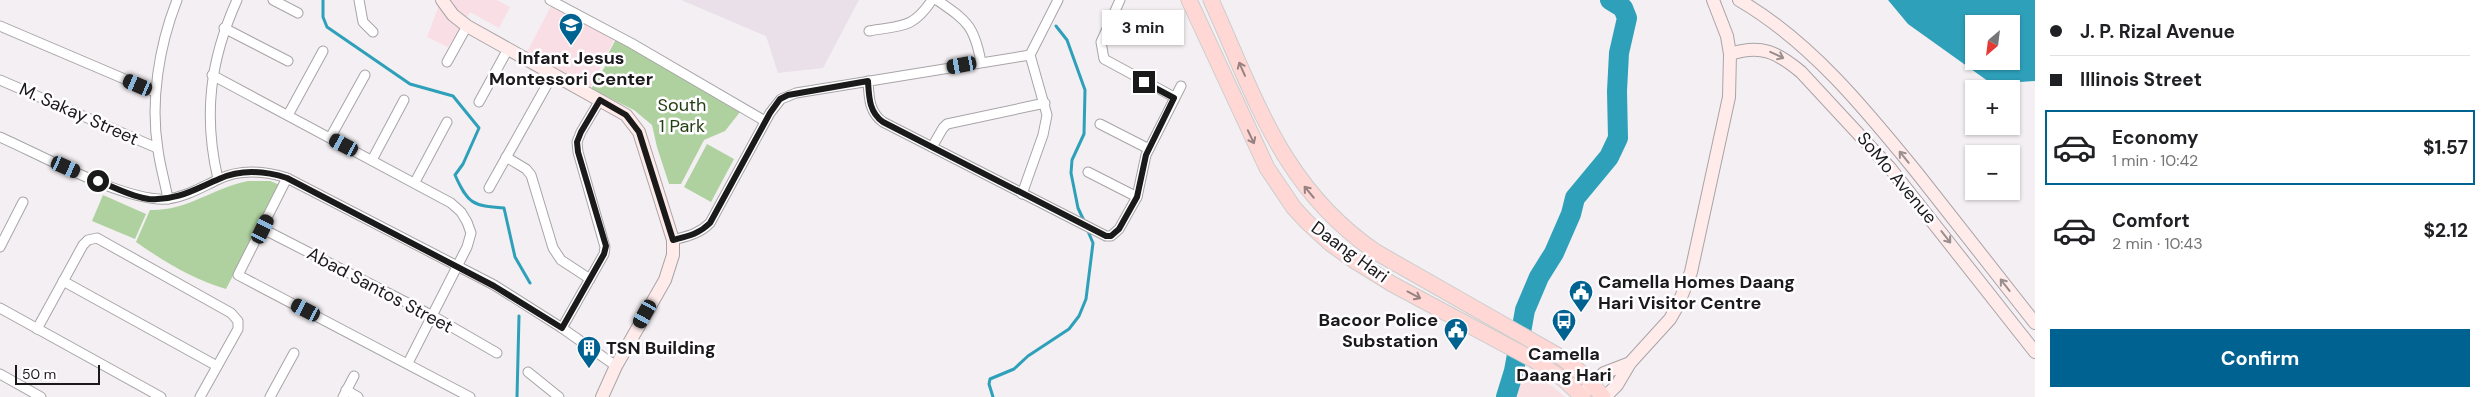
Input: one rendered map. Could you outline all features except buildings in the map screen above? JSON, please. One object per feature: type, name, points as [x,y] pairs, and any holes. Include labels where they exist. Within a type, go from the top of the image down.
[{"type":"main road","name":"Daang Hari","points":[[1213,0],[1270,129],[1293,171],[1316,200],[1352,235],[1376,252],[1541,345],[1575,367],[1604,397]]},
{"type":"main road","name":"Daang Hari","points":[[1191,5],[1251,139],[1267,168],[1294,208],[1331,244],[1356,261],[1534,360],[1562,378],[1582,396]]},
{"type":"street","points":[[168,198],[157,148],[155,92],[164,44],[178,0]]},
{"type":"street","points":[[218,179],[209,131],[212,75],[224,28],[237,0]]},
{"type":"street","points":[[273,0],[298,13]]},
{"type":"street","points":[[359,0],[363,22],[373,32]]},
{"type":"street","points":[[442,0],[452,15],[466,26],[626,115],[639,132],[673,240],[673,255],[665,280],[616,366],[602,397]]},
{"type":"street","points":[[550,0],[631,43],[765,122]]},
{"type":"street","points":[[869,30],[912,23],[918,19],[932,0]]},
{"type":"street","points":[[937,0],[960,16],[974,32],[982,62]]},
{"type":"street","points":[[1022,194],[1046,125],[1044,103],[1030,54],[1058,0]]},
{"type":"street","points":[[1120,0],[1101,42],[1104,59],[1174,98]]},
{"type":"street","points":[[1191,5],[1213,0]]},
{"type":"street","points":[[1604,397],[1617,385],[1630,363],[1670,319],[1678,305],[1690,272],[1729,98],[1730,54],[1727,36],[1713,0]]},
{"type":"street","name":"SoMo Avenue","points":[[1739,0],[1767,18],[1798,44],[1858,102],[1947,210],[2035,323]]},
{"type":"street","points":[[0,26],[155,92]]},
{"type":"street","points":[[447,62],[466,26]]},
{"type":"street","points":[[224,28],[288,61]]},
{"type":"street","name":"SoMo Avenue","points":[[1730,54],[1751,48],[1764,50],[1786,60],[1801,72],[1890,168],[2035,352]]},
{"type":"street","points":[[478,102],[508,49]]},
{"type":"street","points":[[288,115],[323,51]]},
{"type":"street","points":[[673,240],[694,235],[702,231],[710,223],[775,105],[788,95],[1030,54]]},
{"type":"street","points":[[489,188],[553,74]]},
{"type":"street","points":[[212,75],[415,182],[451,203],[461,212],[471,233],[459,267],[408,363]]},
{"type":"street","points":[[330,138],[365,75]]},
{"type":"street","name":"M. Sakay Street","points":[[0,80],[157,148]]},
{"type":"street","points":[[868,81],[871,106],[878,118],[1067,218],[1102,235],[1111,236],[1116,233],[1137,197],[1149,149],[1181,86]]},
{"type":"street","points":[[372,160],[404,100]]},
{"type":"street","points":[[562,328],[604,254],[606,246],[578,152],[577,142],[600,100]]},
{"type":"street","points":[[932,147],[947,124],[1044,103]]},
{"type":"street","points":[[415,182],[447,122]]},
{"type":"street","points":[[1100,124],[1149,149]]},
{"type":"street","points":[[0,137],[131,194],[149,199],[186,195],[218,179],[233,174],[271,173],[287,178],[494,286],[562,328],[616,366]]},
{"type":"street","points":[[506,157],[526,169],[531,175],[552,248],[561,260],[590,279]]},
{"type":"street","points":[[1088,172],[1137,197]]},
{"type":"street","points":[[287,178],[263,229],[238,275],[470,397]]},
{"type":"street","points":[[0,247],[23,202]]},
{"type":"street","name":"Abad Santos Street","points":[[263,229],[433,316],[497,353]]},
{"type":"street","points":[[37,329],[83,246],[88,240],[97,238],[231,313],[238,321],[238,329],[200,397]]},
{"type":"street","points":[[63,281],[217,366]]},
{"type":"street","points":[[0,308],[161,397]]},
{"type":"street","points":[[270,397],[294,353]]},
{"type":"street","points":[[1582,396],[1604,373],[1630,363]]},
{"type":"street","points":[[528,372],[559,397]]},
{"type":"street","points":[[0,374],[38,396]]},
{"type":"street","points":[[354,376],[344,394],[358,397]]},
{"type":"shaded area","points":[[441,0],[497,0],[510,7],[499,28],[470,12],[448,47],[427,37]]},
{"type":"shaded area","points":[[681,0],[859,0],[823,68],[778,73],[766,36]]},
{"type":"shaded area","name":"Infant Jesus Montessori Center","points":[[552,4],[615,38],[590,89],[526,54]]},
{"type":"shaded area","points":[[1522,369],[1552,386],[1565,397],[1511,397],[1514,383]]},
{"type":"green space","name":"South 1 Park","points":[[616,39],[740,112],[725,131],[704,140],[681,184],[669,184],[652,125],[634,110],[591,89],[606,65],[605,60]]},
{"type":"green space","points":[[707,144],[734,159],[711,202],[684,187]]},
{"type":"green space","points":[[248,181],[270,181],[280,185],[226,289],[179,269],[136,242],[150,210],[176,207],[235,184]]},
{"type":"green space","points":[[103,195],[146,214],[135,239],[92,221]]},
{"type":"water","points":[[1888,0],[2035,0],[2035,81],[1986,80],[1972,70],[2020,70],[2020,15],[1965,15],[1965,65],[1908,24]]},
{"type":"waterway","points":[[323,0],[323,17],[327,27],[410,84],[453,96],[479,128],[463,164],[455,175],[464,192],[473,202],[485,206],[504,208],[515,257],[530,283]]},
{"type":"waterway","points":[[1506,397],[1514,371],[1525,310],[1539,277],[1554,253],[1571,214],[1575,198],[1609,157],[1618,138],[1617,91],[1619,53],[1627,18],[1623,8],[1610,0]]},
{"type":"waterway","points":[[1056,26],[1067,40],[1085,90],[1084,134],[1072,160],[1071,173],[1078,208],[1085,223]]},
{"type":"waterway","points":[[993,397],[989,384],[990,379],[1014,369],[1028,356],[1069,329],[1079,316],[1086,299],[1093,243],[1087,229]]},
{"type":"waterway","points":[[517,397],[519,316]]},
{"type":"place","name":"Infant Jesus Montessori Center","points":[[571,46]]},
{"type":"place","name":"Camella Homes Daang Hari Visitor Centre","points":[[1581,313]]},
{"type":"place","name":"Camella Daang Hari","points":[[1564,342]]},
{"type":"place","name":"Bacoor Police Substation","points":[[1456,351]]},
{"type":"place","name":"TSN Building","points":[[589,369]]},
{"type":"route","points":[[98,181],[149,199],[186,195],[218,179],[233,174],[271,173],[287,178],[494,286],[562,328],[604,254],[606,246],[578,152],[577,142],[600,100],[626,115],[639,132],[673,240],[694,235],[702,231],[710,223],[770,113],[780,99],[796,93],[868,81],[871,106],[874,113],[883,122],[1067,218],[1102,235],[1111,236],[1119,229],[1137,197],[1146,155],[1174,98],[1144,82]]}]
